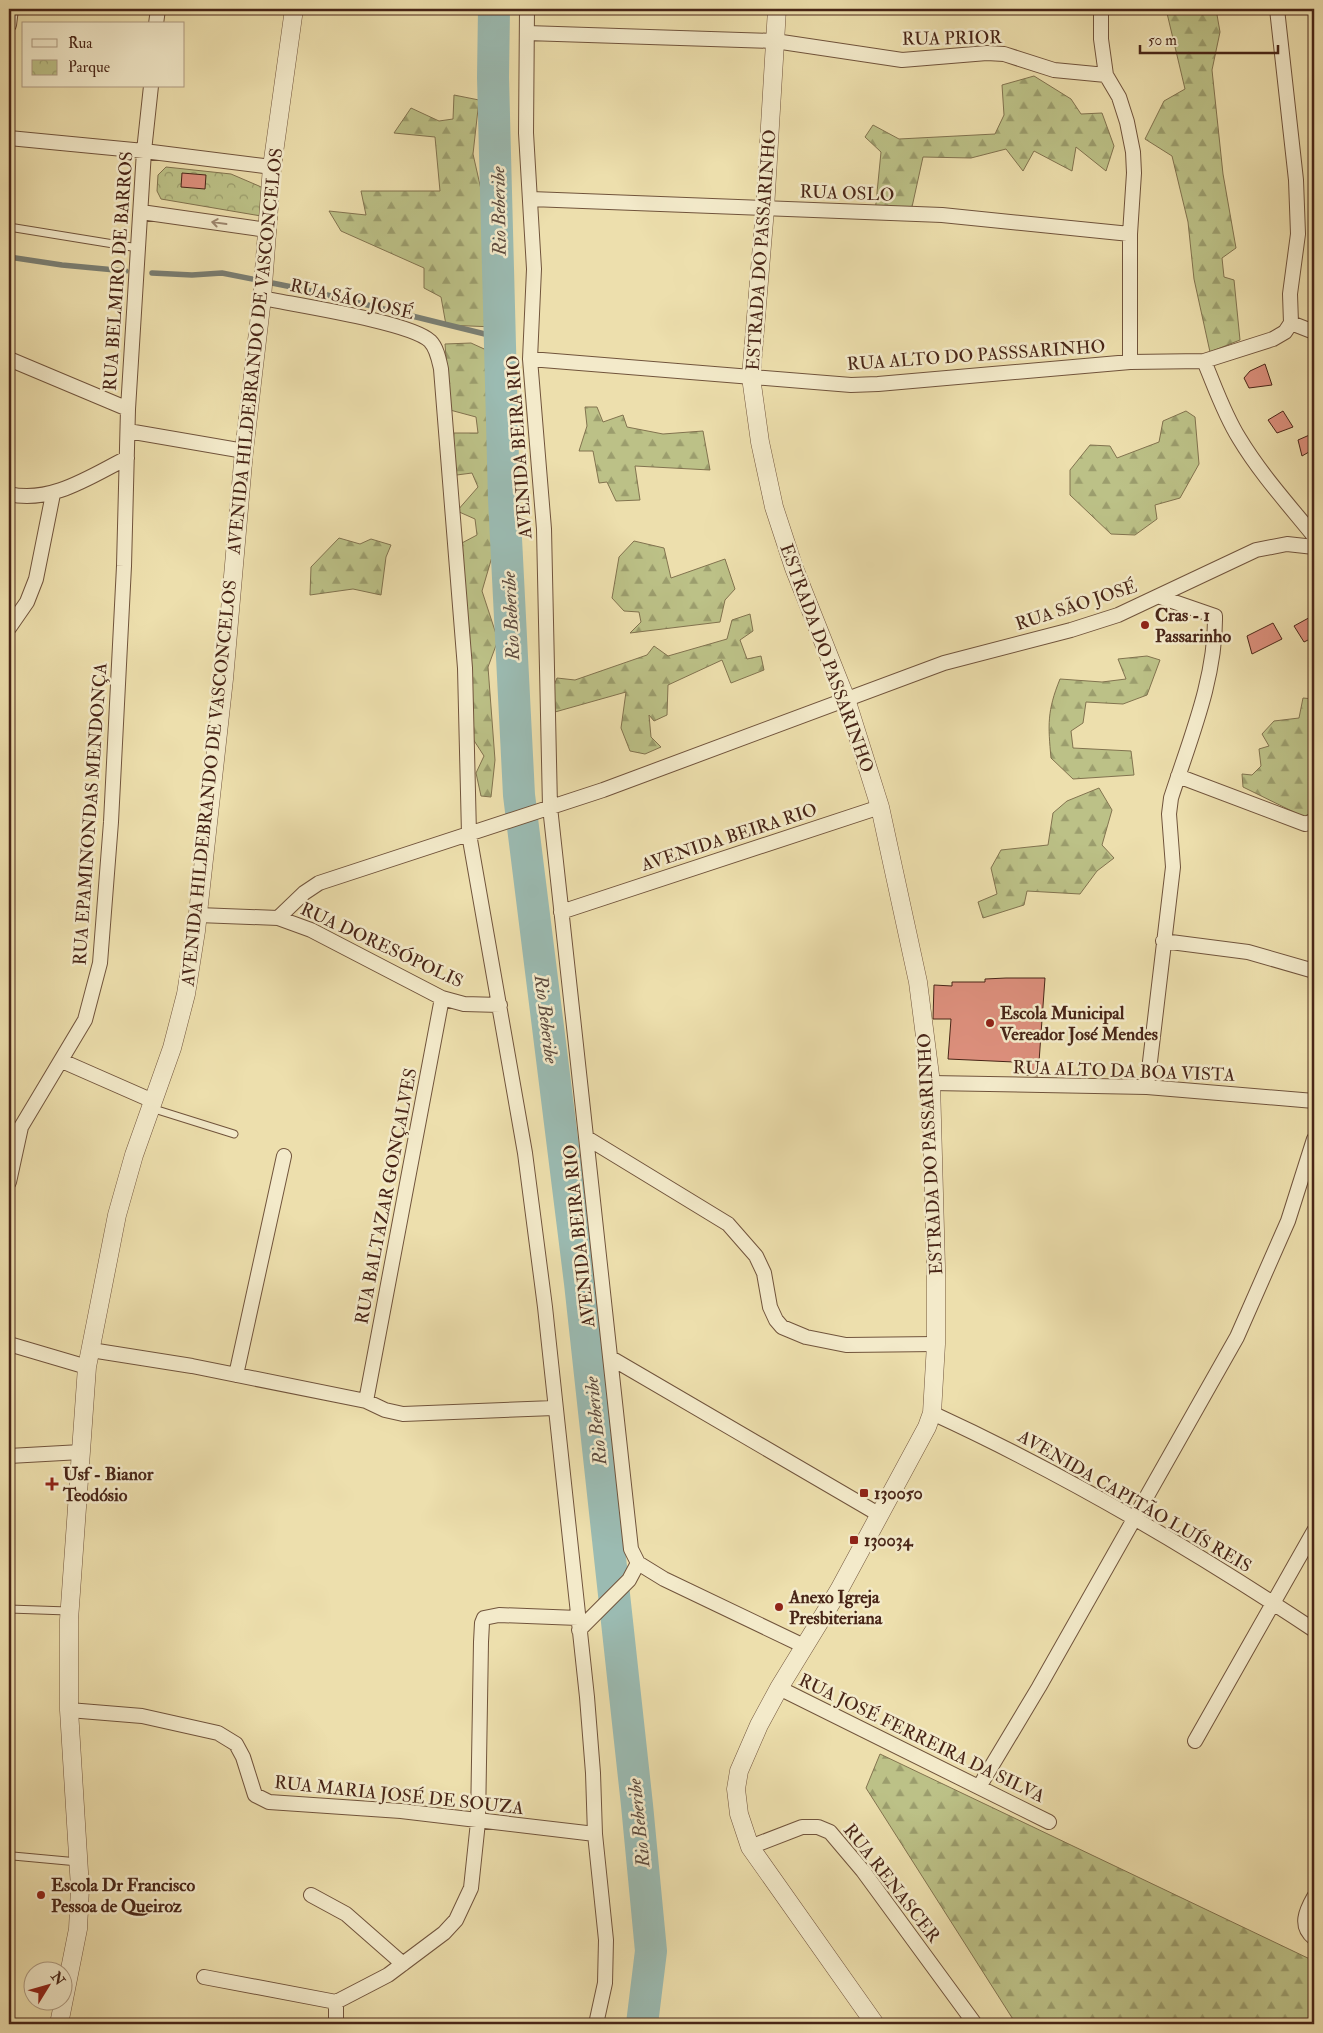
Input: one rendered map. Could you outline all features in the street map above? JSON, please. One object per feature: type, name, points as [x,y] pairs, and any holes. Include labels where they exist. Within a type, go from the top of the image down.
[{"type":"street","points":[[9,25],[11,9]]},
{"type":"street","points":[[156,22],[158,9]]},
{"type":"street","name":"AVENIDA HILDEBRANDO DE VASCONCELOS","points":[[59,2024],[78,1928],[80,1888],[69,1710],[70,1611],[89,1358],[117,1215],[134,1155],[172,1048],[186,994],[198,915],[224,679],[244,451],[263,288],[272,167],[294,9]]},
{"type":"street","name":"AVENIDA BEIRA RIO","points":[[527,9],[526,133],[534,269],[530,360],[544,529],[550,807],[611,1358],[627,1521],[636,1559]]},
{"type":"street","name":"ESTRADA DO PASSARINHO","points":[[777,9],[765,209],[751,377],[760,442],[774,507],[794,568],[846,699],[880,807],[918,982],[931,1083],[936,1344],[932,1413],[928,1427],[839,1590],[779,1688],[759,1725],[739,1770],[736,1789],[739,1814],[750,1846],[875,2024]]},
{"type":"street","points":[[1101,9],[1101,39],[1106,76],[1119,96],[1128,122],[1134,173],[1130,234],[1130,362]]},
{"type":"street","points":[[1277,9],[1296,180],[1298,234],[1290,294],[1291,323],[1314,332]]},
{"type":"street","name":"RUA PRIOR","points":[[527,33],[775,41],[902,60],[987,53],[1004,54],[1054,70],[1106,76]]},
{"type":"street","name":"RUA BELMIRO DE BARROS","points":[[127,458],[128,410],[144,151],[151,88]]},
{"type":"street","points":[[9,138],[144,151],[272,167]]},
{"type":"street","name":"RUA OSLO","points":[[531,199],[942,215],[1130,234]]},
{"type":"street","points":[[141,212],[267,230]]},
{"type":"street","name":"RUA SÃO JOSÉ","points":[[263,288],[398,326],[421,334],[431,342],[441,369],[462,623],[465,668],[469,834]]},
{"type":"street","name":"RUA ALTO DO PASSSARINHO","points":[[530,360],[851,385],[878,384],[1130,362],[1204,361],[1273,339],[1284,332],[1291,323]]},
{"type":"street","points":[[9,359],[128,410]]},
{"type":"street","points":[[1204,361],[1221,404],[1240,440],[1258,467],[1314,536]]},
{"type":"street","points":[[128,431],[244,451]]},
{"type":"street","points":[[9,494],[33,497],[53,494],[127,458]]},
{"type":"street","name":"RUA EPAMINONDAS MENDONÇA","points":[[9,1182],[21,1127],[85,1020],[100,963],[112,804],[127,458]]},
{"type":"street","points":[[9,628],[27,602],[36,579],[53,494]]},
{"type":"street","name":"RUA SÃO JOSÉ","points":[[278,918],[304,893],[319,883],[550,807],[944,663],[1104,620],[1160,597],[1256,550],[1287,544],[1314,547]]},
{"type":"street","points":[[1147,1088],[1173,867],[1169,814],[1171,798],[1208,680],[1216,637],[1215,616],[1160,597]]},
{"type":"street","points":[[1178,776],[1305,824],[1314,821]]},
{"type":"street","name":"AVENIDA BEIRA RIO","points":[[561,912],[880,807]]},
{"type":"street","points":[[469,834],[525,1153],[545,1306],[554,1408],[592,1743],[594,1834],[606,1940],[605,1983],[596,2024]]},
{"type":"street","name":"RUA DORESÓPOLIS","points":[[198,915],[278,918],[311,930],[442,998],[464,1004],[500,1005]]},
{"type":"street","points":[[1164,941],[1248,952],[1314,971]]},
{"type":"street","name":"RUA BALTAZAR GONÇALVES","points":[[366,1401],[442,998]]},
{"type":"street","points":[[62,1061],[152,1104]]},
{"type":"street","name":"RUA ALTO DA BOA VISTA","points":[[931,1083],[1147,1088],[1314,1101]]},
{"type":"street","points":[[587,1138],[728,1224],[756,1256],[764,1273],[770,1307],[776,1320],[782,1327],[806,1337],[846,1345],[936,1344]]},
{"type":"street","points":[[979,1787],[1039,1687],[1237,1337],[1288,1220],[1314,1139]]},
{"type":"street","points":[[236,1375],[284,1156]]},
{"type":"street","points":[[9,1344],[89,1358],[236,1375],[366,1401],[385,1410],[403,1414],[554,1408]]},
{"type":"street","points":[[611,1358],[880,1515]]},
{"type":"street","name":"AVENIDA CAPITÃO LUÍS REIS","points":[[932,1413],[1044,1467],[1133,1518],[1272,1602],[1314,1630]]},
{"type":"street","points":[[9,1456],[81,1452]]},
{"type":"street","points":[[1195,1741],[1272,1602],[1314,1531]]},
{"type":"street","points":[[204,1976],[336,2002],[368,1987],[403,1964],[444,1933],[456,1920],[472,1888],[478,1822],[482,1623],[489,1616],[499,1615],[578,1624],[592,1617],[629,1580],[636,1559],[664,1579],[804,1646]]},
{"type":"street","name":"RUA JOSÉ FERREIRA DA SILVA","points":[[779,1688],[1049,1822]]},
{"type":"street","name":"RUA MARIA JOSÉ DE SOUZA","points":[[69,1710],[142,1716],[218,1733],[236,1744],[243,1757],[254,1795],[269,1802],[401,1812],[594,1834]]},
{"type":"street","name":"RUA RENASCER","points":[[750,1846],[802,1827],[818,1827],[830,1832],[858,1865],[975,2024]]},
{"type":"street","points":[[311,1895],[346,1914],[403,1964]]},
{"type":"street","points":[[1312,1901],[1304,1918],[1306,1928],[1314,1938]]},
{"type":"street","points":[[336,2002],[336,2024]]},
{"type":"lane","points":[[9,227],[138,248]]},
{"type":"lane","points":[[152,1104],[234,1134]]},
{"type":"lane","points":[[9,1609],[70,1611]]},
{"type":"lane","points":[[9,1857],[78,1862]]},
{"type":"green space","points":[[1166,9],[1216,9],[1220,32],[1212,70],[1223,174],[1236,248],[1222,258],[1224,277],[1234,280],[1240,340],[1210,352],[1194,279],[1188,222],[1172,156],[1145,139],[1164,101],[1185,89]]},
{"type":"green space","points":[[1034,76],[1071,99],[1081,114],[1102,113],[1114,146],[1106,171],[1076,147],[1072,171],[1034,151],[1023,171],[1006,149],[971,158],[923,157],[912,207],[875,213],[881,152],[865,137],[873,125],[899,139],[995,134],[1004,115],[1002,85]]},
{"type":"green space","points":[[454,95],[479,100],[473,154],[487,216],[494,327],[446,325],[441,297],[424,288],[424,268],[341,231],[329,211],[366,215],[361,191],[440,191],[435,137],[394,133],[411,108],[439,121],[453,119]]},
{"type":"green space","points":[[166,167],[231,174],[263,188],[261,216],[161,199],[157,191],[158,175]]},
{"type":"green space","points":[[471,343],[493,353],[494,550],[482,591],[498,640],[488,667],[495,760],[491,797],[481,796],[476,773],[484,756],[473,739],[460,544],[477,535],[475,519],[457,511],[478,487],[472,473],[449,476],[454,433],[478,433],[476,417],[450,410],[445,344]]},
{"type":"green space","points":[[585,407],[597,407],[603,422],[623,415],[627,427],[663,434],[703,431],[710,470],[635,466],[640,500],[616,501],[607,482],[599,483],[593,451],[579,451],[587,426]]},
{"type":"green space","points":[[1186,411],[1195,417],[1199,464],[1180,498],[1155,505],[1157,519],[1135,535],[1111,534],[1070,495],[1070,470],[1090,445],[1110,446],[1117,458],[1159,442],[1163,421]]},
{"type":"green space","points":[[339,538],[360,544],[371,539],[391,545],[386,557],[381,595],[353,589],[310,595],[311,567]]},
{"type":"green space","points":[[634,541],[664,548],[671,578],[725,559],[735,589],[725,600],[720,622],[630,633],[641,622],[639,612],[624,611],[612,598],[619,557]]},
{"type":"green space","points":[[750,614],[753,631],[740,640],[747,659],[761,656],[764,670],[731,683],[722,660],[668,685],[667,715],[654,721],[649,715],[651,737],[661,747],[645,754],[630,751],[621,728],[626,692],[555,712],[554,685],[557,678],[575,680],[647,655],[654,646],[668,656],[727,639],[732,620]]},
{"type":"green space","points":[[1147,656],[1160,660],[1147,695],[1123,704],[1086,702],[1083,723],[1071,731],[1073,748],[1131,751],[1134,775],[1073,779],[1051,758],[1049,736],[1051,709],[1060,679],[1102,682],[1126,679],[1118,659]]},
{"type":"green space","points":[[1303,698],[1314,699],[1312,753],[1314,754],[1314,810],[1304,817],[1243,787],[1242,774],[1252,775],[1261,766],[1259,749],[1269,746],[1262,734],[1274,721],[1299,718]]},
{"type":"green space","points":[[1099,788],[1112,810],[1102,845],[1114,858],[1097,871],[1080,894],[1027,891],[1024,905],[983,918],[978,902],[997,894],[991,868],[1001,850],[1048,845],[1053,813],[1067,801]]},
{"type":"green space","points":[[880,1754],[1314,1961],[1314,2024],[1016,2024],[866,1788]]},
{"type":"building","points":[[182,173],[206,175],[205,189],[181,187]]},
{"type":"building","points":[[1265,364],[1272,385],[1249,388],[1244,378],[1250,371]]},
{"type":"building","points":[[1283,411],[1293,427],[1277,433],[1268,420]]},
{"type":"building","points":[[1314,433],[1314,449],[1302,456],[1298,440]]},
{"type":"building","points":[[1314,615],[1314,637],[1304,642],[1294,626]]},
{"type":"building","points":[[1273,623],[1282,639],[1252,654],[1247,636]]},
{"type":"building","name":"Escola Municipal Vereador José Mendes","points":[[1045,978],[1038,1076],[1014,1074],[1014,1062],[948,1059],[951,1019],[933,1019],[934,985],[952,986],[952,982],[985,982],[985,979]]},
{"type":"waterway","name":"Rio Beberibe","points":[[494,9],[493,77],[504,499],[519,795],[580,1283],[637,1805],[651,1951],[642,2024]]},
{"type":"waterway","points":[[9,257],[62,265],[126,271]]},
{"type":"waterway","points":[[152,273],[192,275],[222,273],[307,290],[501,338]]},
{"type":"place","name":"Cras - 1 Passarinho","points":[[1145,625]]},
{"type":"place","name":"Escola Municipal Vereador José Mendes","points":[[990,1023]]},
{"type":"place","name":"Usf - Bianor Teodósio","points":[[52,1484]]},
{"type":"place","name":"130050","points":[[864,1493]]},
{"type":"place","name":"130034","points":[[854,1540]]},
{"type":"place","name":"Anexo Igreja Presbiteriana","points":[[779,1607]]},
{"type":"place","name":"Escola Dr Francisco Pessoa de Queiroz","points":[[41,1895]]}]
